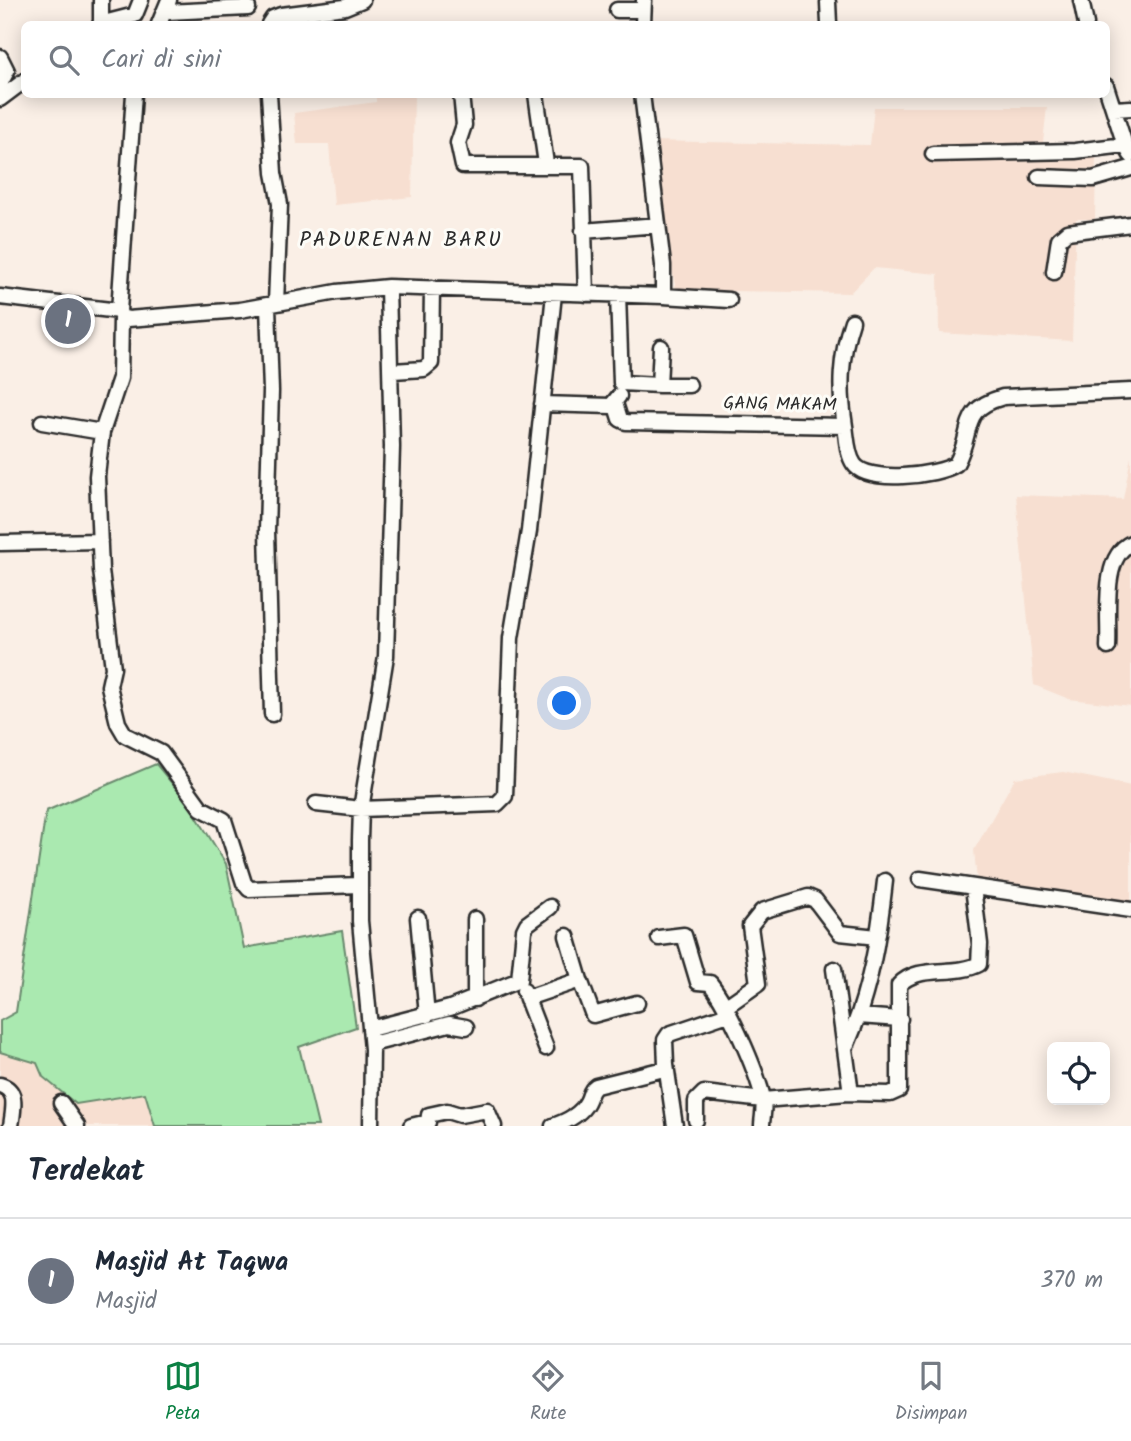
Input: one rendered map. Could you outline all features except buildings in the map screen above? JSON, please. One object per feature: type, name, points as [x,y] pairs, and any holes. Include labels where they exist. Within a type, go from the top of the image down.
[{"type":"street","points":[[100,0],[101,21]]},
{"type":"street","points":[[112,21],[135,15],[141,0]]},
{"type":"street","points":[[271,21],[281,15],[345,7],[362,0]]},
{"type":"street","points":[[1081,0],[1085,21]]},
{"type":"street","points":[[828,2],[828,21]]},
{"type":"street","points":[[165,12],[248,8]]},
{"type":"street","points":[[617,10],[643,11]]},
{"type":"street","points":[[0,57],[7,71],[0,84]]},
{"type":"street","points":[[0,99],[21,82]]},
{"type":"street","points":[[933,154],[1128,150],[1110,96]]},
{"type":"street","points":[[134,98],[120,314],[120,378],[102,432],[97,477],[100,541],[113,668],[109,686],[118,723],[125,735],[161,753],[201,808],[224,820],[244,883],[249,889],[359,884]]},
{"type":"street","points":[[269,98],[274,173],[280,204],[272,305],[267,531],[272,714]]},
{"type":"street","points":[[461,98],[464,125],[458,143],[463,166],[582,166],[586,294]]},
{"type":"street","points":[[537,98],[546,164]]},
{"type":"street","points":[[643,98],[659,225],[663,296]]},
{"type":"street","points":[[1114,109],[1131,108]]},
{"type":"street","points":[[1039,177],[1093,179],[1131,168]]},
{"type":"street","points":[[1054,272],[1059,239],[1066,232],[1131,224]]},
{"type":"street","points":[[583,231],[659,225]]},
{"type":"street","points":[[0,297],[120,314],[185,315],[388,287],[729,300]]},
{"type":"street","points":[[372,1126],[371,1036],[359,884],[361,809],[386,656],[393,371],[388,287]]},
{"type":"street","points":[[393,371],[424,369],[431,363],[432,288]]},
{"type":"street","points":[[316,804],[361,809],[496,804],[505,796],[511,638],[528,531],[554,294]]},
{"type":"street","points":[[542,404],[588,406],[615,403],[621,383],[618,294]]},
{"type":"street","points":[[845,426],[840,383],[843,348],[852,321]]},
{"type":"street","points":[[659,385],[661,347]]},
{"type":"street","points":[[621,383],[689,385]]},
{"type":"street","name":"GANG MAKAM","points":[[615,403],[620,419],[626,422],[845,426],[852,462],[862,472],[886,477],[949,468],[956,464],[976,409],[989,401],[1003,397],[1131,391]]},
{"type":"street","points":[[42,422],[102,432]]},
{"type":"street","points":[[0,543],[100,541]]},
{"type":"street","points":[[1108,647],[1112,567],[1120,548],[1131,543]]},
{"type":"street","points":[[920,879],[1131,910]]},
{"type":"street","points":[[847,1044],[859,1016],[877,937],[885,881]]},
{"type":"street","points":[[696,1121],[696,1101],[704,1093],[763,1100],[850,1093],[890,1094],[900,1090],[899,985],[905,978],[968,970],[979,964],[980,944],[973,887]]},
{"type":"street","points":[[675,1126],[666,1065],[665,1037],[727,1010],[758,984],[750,926],[762,911],[808,897],[814,900],[840,933],[877,937]]},
{"type":"street","points":[[546,1048],[519,980],[524,930],[527,924],[550,906]]},
{"type":"street","points":[[418,918],[427,1015]]},
{"type":"street","points":[[475,919],[475,999]]},
{"type":"street","points":[[659,939],[684,935],[698,982],[711,984],[727,1010],[763,1100],[762,1126]]},
{"type":"street","points":[[567,936],[593,1015],[637,1003]]},
{"type":"street","points":[[834,969],[847,1044],[850,1093]]},
{"type":"street","points":[[371,1036],[475,999],[519,980]]},
{"type":"street","points":[[527,998],[580,980]]},
{"type":"street","points":[[859,1016],[900,1019]]},
{"type":"street","points":[[371,1036],[449,1024],[466,1027]]},
{"type":"street","points":[[553,1126],[568,1123],[586,1105],[591,1090],[596,1086],[664,1069],[666,1065]]},
{"type":"street","points":[[0,1085],[8,1087],[13,1094],[11,1126]]},
{"type":"street","points":[[61,1103],[77,1126]]},
{"type":"street","points":[[411,1126],[428,1124],[429,1115],[440,1112],[460,1115],[487,1110],[494,1126]]},
{"type":"shaded area","points":[[376,98],[414,98],[412,197],[334,205],[329,144],[297,144],[294,113],[376,102]]},
{"type":"shaded area","points":[[874,107],[1047,107],[1042,151],[1096,154],[1095,219],[1076,219],[1072,341],[939,333],[938,274],[874,268],[850,293],[676,290],[648,141],[870,145]]},
{"type":"shaded area","points":[[1131,456],[1131,706],[1069,699],[1034,685],[1016,495],[1123,499]]},
{"type":"shaded area","points":[[1063,772],[1131,786],[1131,914],[1019,891],[979,901],[974,850],[1015,778]]},
{"type":"shaded area","points":[[0,1052],[37,1063],[76,1104],[145,1093],[155,1126],[0,1126]]},
{"type":"green space","points":[[156,764],[189,804],[226,864],[244,948],[342,931],[356,1027],[299,1047],[318,1126],[155,1126],[145,1093],[76,1104],[43,1077],[37,1063],[0,1052],[0,1021],[16,1012],[46,811]]},
{"type":"place","name":"Masjid At Taqwa","points":[[68,321]]},
{"type":"district","name":"PADURENAN BARU","points":[[401,240]]}]
